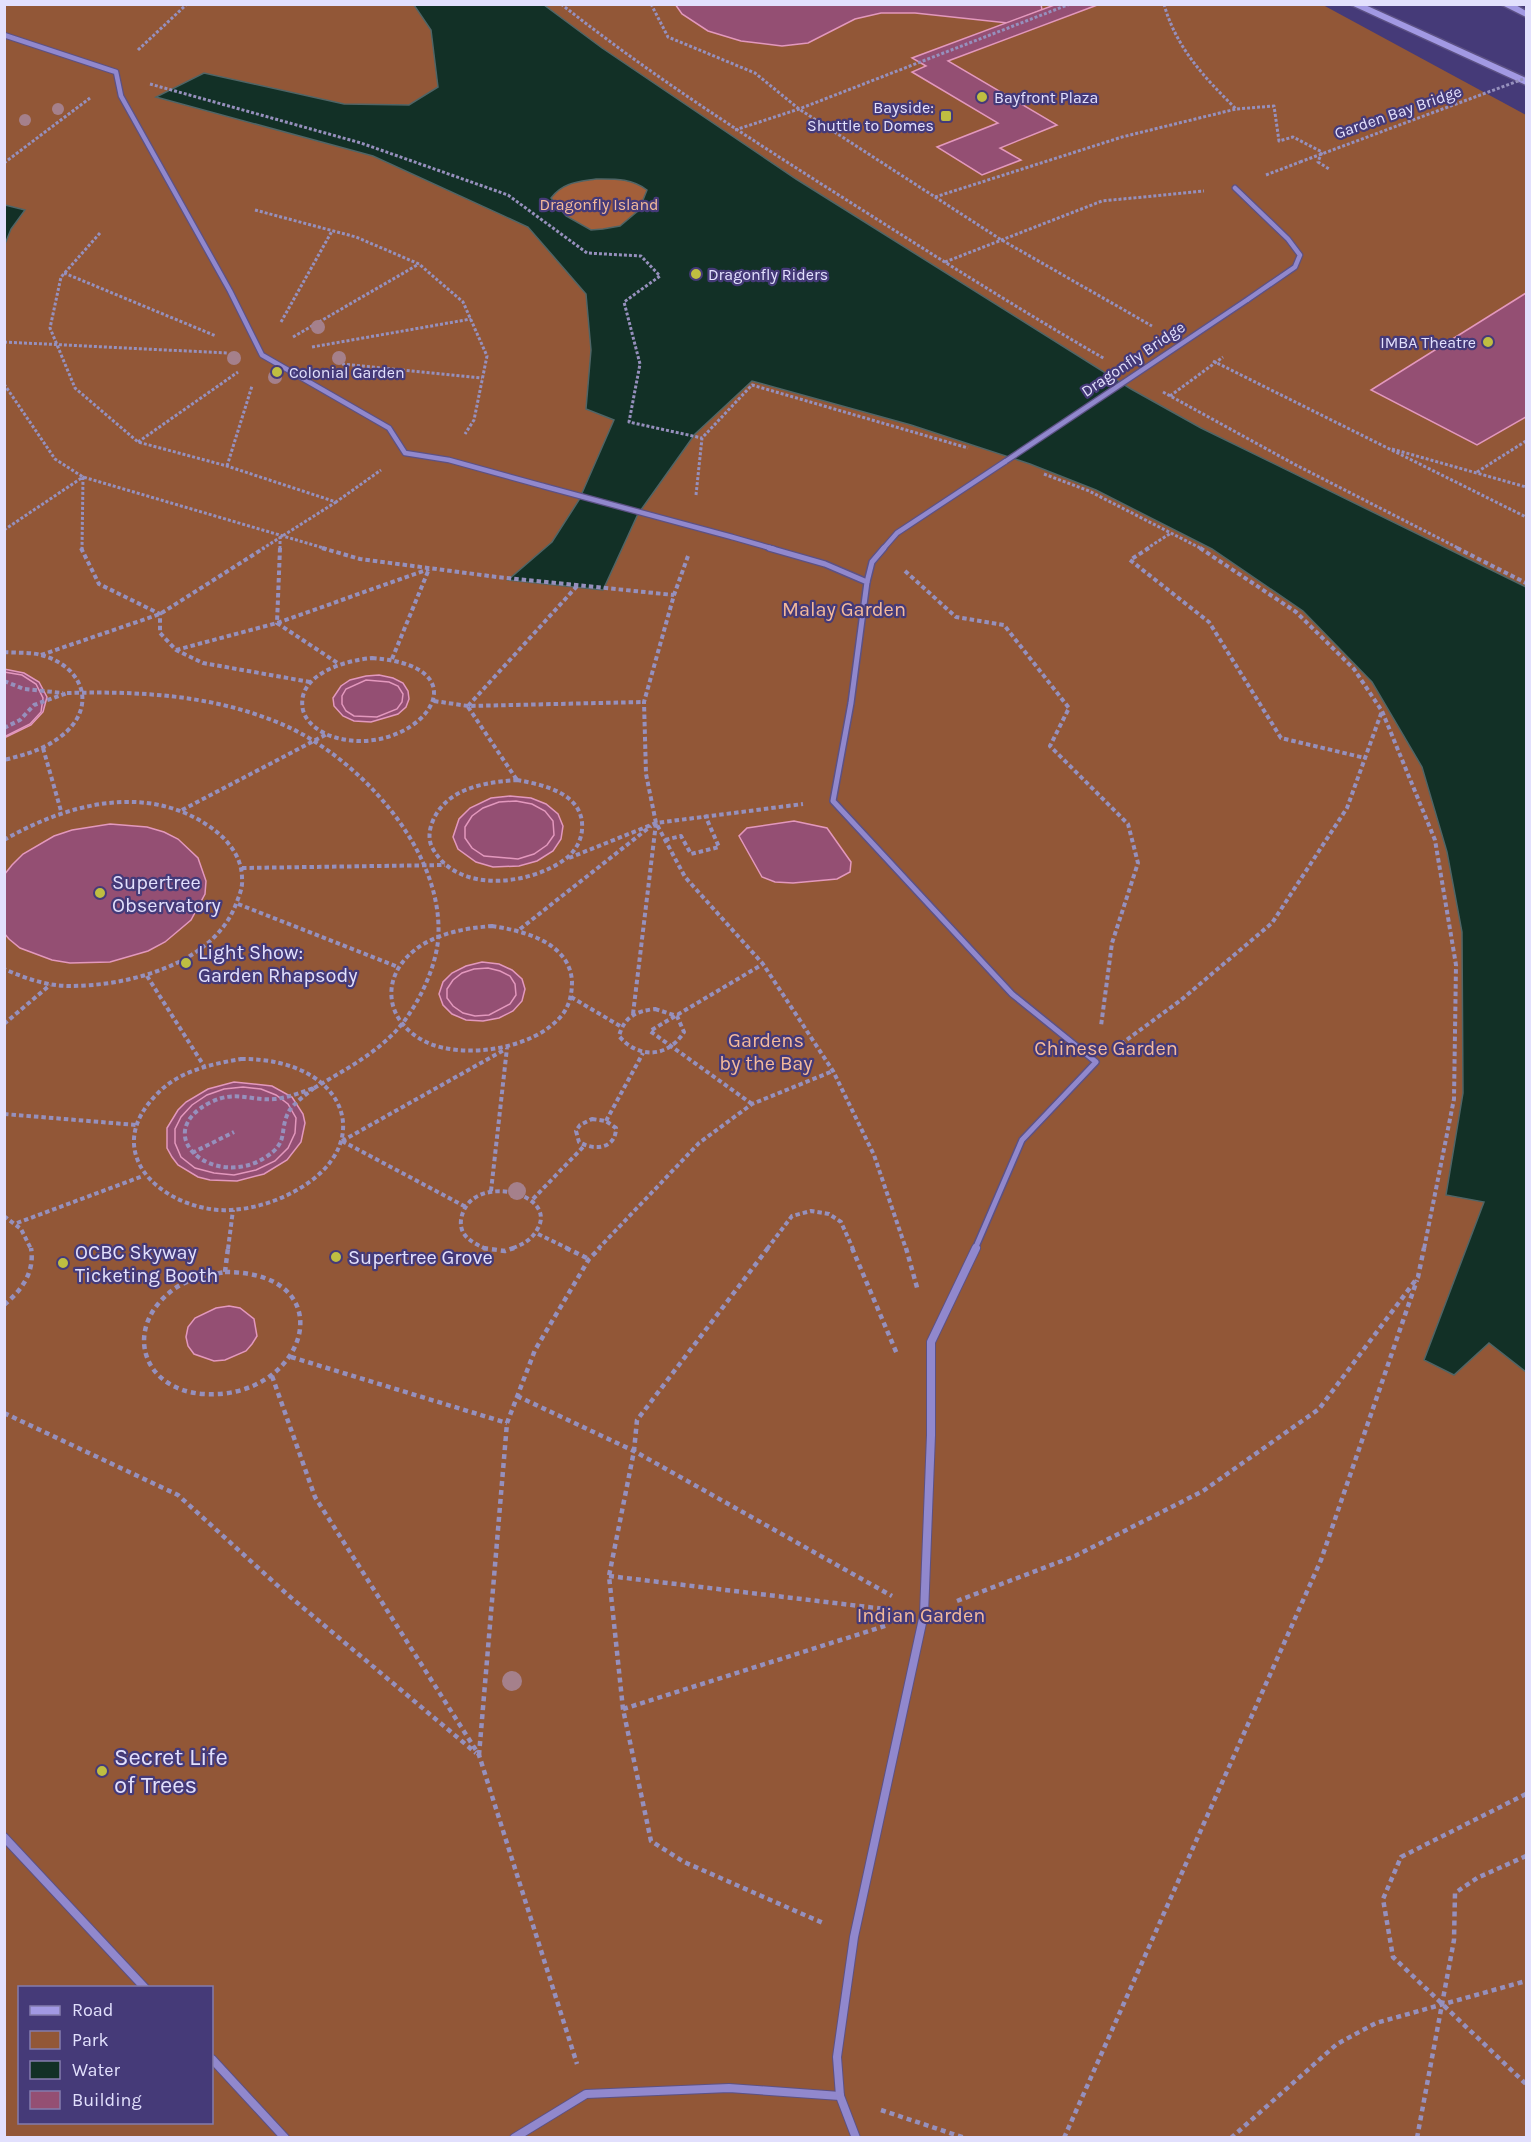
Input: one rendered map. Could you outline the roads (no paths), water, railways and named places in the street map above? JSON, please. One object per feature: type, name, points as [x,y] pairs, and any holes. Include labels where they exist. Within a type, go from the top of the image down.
[{"type":"main road","points":[[1354,4],[1527,82]]},
{"type":"main road","points":[[1505,4],[1527,14]]},
{"type":"street","points":[[4,35],[116,72],[121,96],[230,291],[262,355],[389,428],[405,453],[449,460],[732,537],[825,564],[867,582]]},
{"type":"street","name":"Dragonfly Bridge","points":[[840,2096],[837,2057],[854,1937],[924,1614],[931,1435],[931,1342],[994,1209],[1022,1140],[1096,1062],[1012,994],[833,801],[851,704],[867,582],[872,562],[897,533],[1294,267],[1300,255],[1288,239],[1235,188]]},
{"type":"street","points":[[4,1837],[143,1986]]},
{"type":"street","points":[[213,2060],[285,2138]]},
{"type":"street","points":[[514,2138],[586,2094],[729,2088],[840,2096],[856,2138]]},
{"type":"water","points":[[414,5],[544,5],[602,48],[796,179],[1131,389],[1201,428],[1526,587],[1526,1372],[1489,1343],[1454,1375],[1424,1360],[1484,1202],[1446,1195],[1463,1093],[1462,932],[1447,852],[1422,767],[1372,682],[1303,611],[1212,549],[1096,490],[1030,464],[911,425],[752,381],[695,434],[638,514],[603,590],[508,580],[552,542],[579,500],[614,420],[586,409],[591,350],[586,294],[528,227],[373,156],[156,97],[204,73],[344,104],[409,105],[438,87],[431,30]],"holes":[[[596,179],[629,181],[647,190],[639,210],[620,226],[591,230],[566,216],[551,198],[571,184]]]},
{"type":"water","points":[[5,205],[25,210],[11,229],[5,244]]},
{"type":"place","name":"Bayfront Plaza","points":[[982,97]]},
{"type":"place","name":"Bayside: Shuttle to Domes","points":[[946,116]]},
{"type":"place","name":"Dragonfly Riders","points":[[696,274]]},
{"type":"place","name":"IMBA Theatre","points":[[1488,342]]},
{"type":"place","name":"Colonial Garden","points":[[277,372]]},
{"type":"place","name":"Supertree Observatory","points":[[100,893]]},
{"type":"place","name":"Light Show: Garden Rhapsody","points":[[186,963]]},
{"type":"place","name":"Supertree Grove","points":[[336,1257]]},
{"type":"place","name":"OCBC Skyway Ticketing Booth","points":[[63,1263]]},
{"type":"place","name":"Secret Life of Trees","points":[[102,1771]]},
{"type":"park label","name":"Dragonfly Island","points":[[599,204]]},
{"type":"park label","name":"Malay Garden","points":[[844,609]]},
{"type":"park label","name":"Chinese Garden","points":[[1106,1048]]},
{"type":"park label","name":"Gardens by the Bay","points":[[766,1052]]},
{"type":"park label","name":"Indian Garden","points":[[921,1615]]}]
